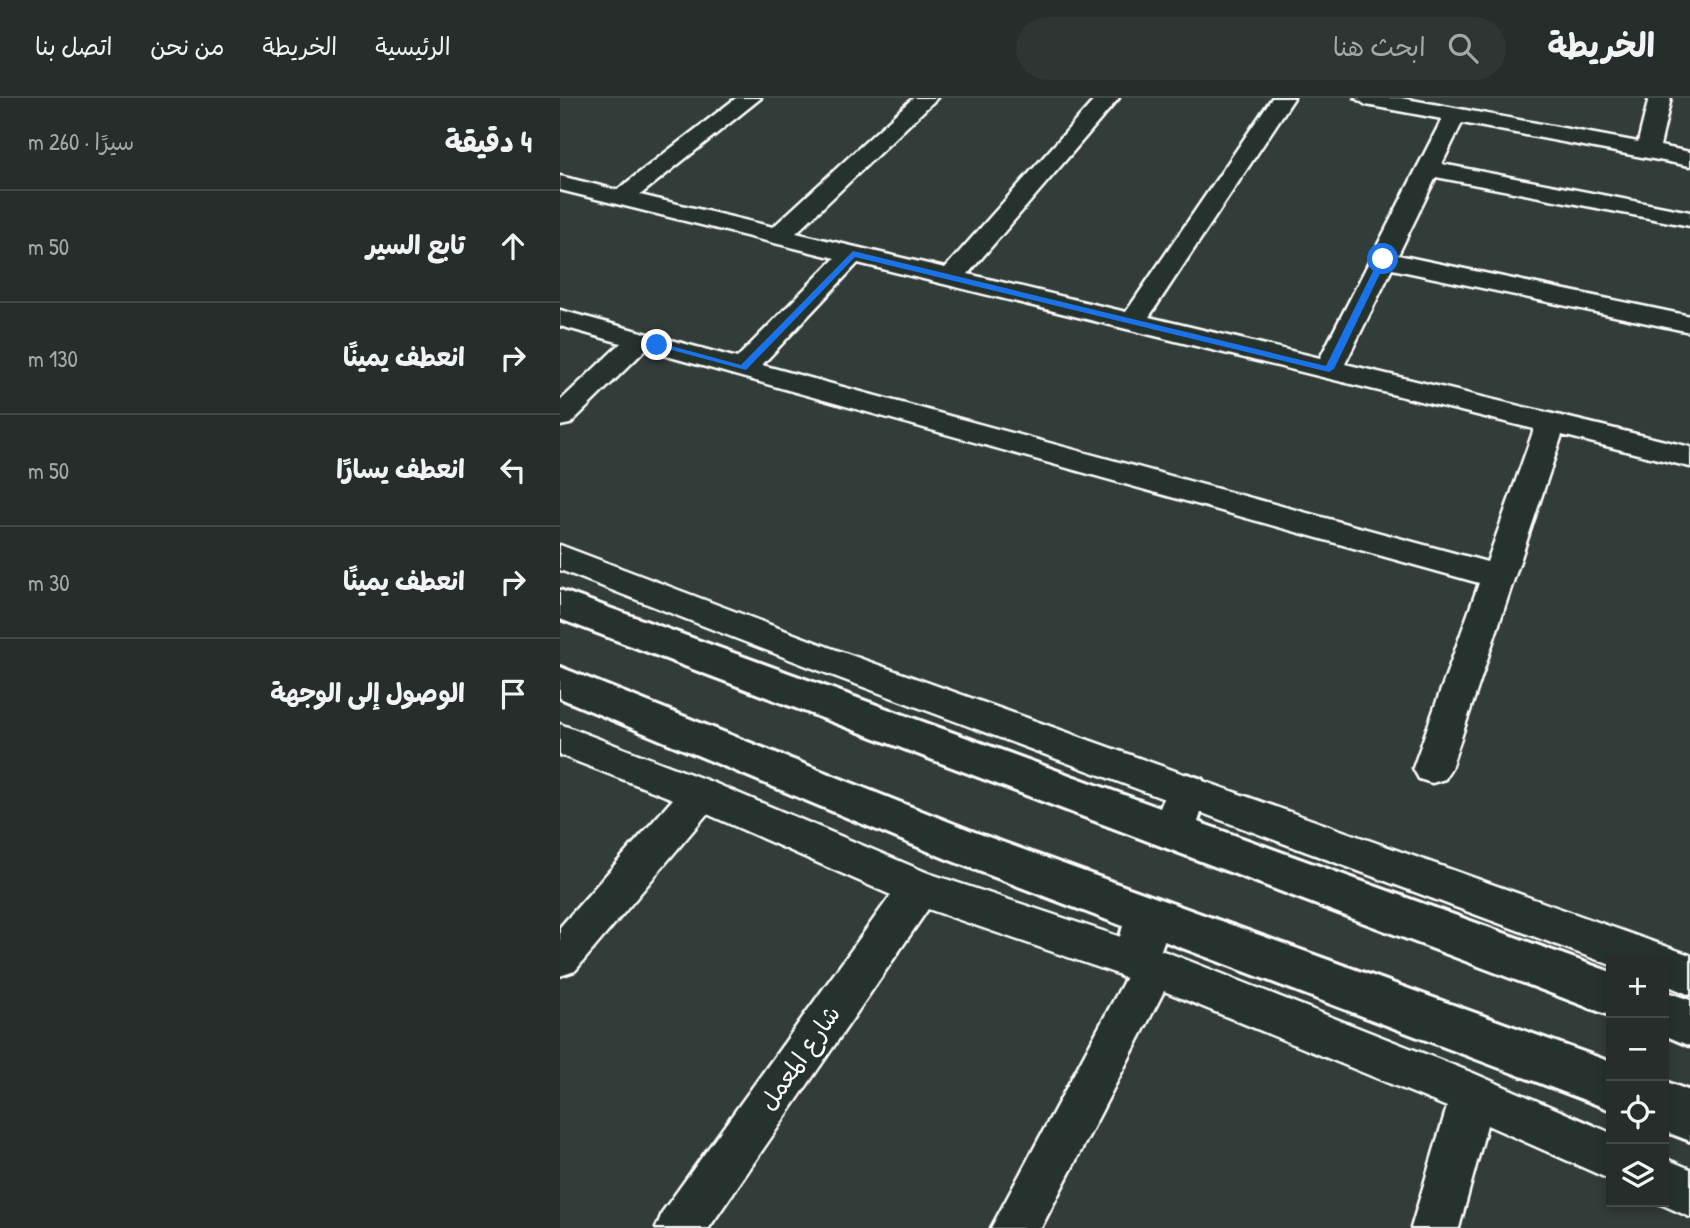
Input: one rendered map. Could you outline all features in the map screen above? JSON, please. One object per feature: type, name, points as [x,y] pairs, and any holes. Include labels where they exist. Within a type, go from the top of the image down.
[{"type":"street","points":[[621,198],[750,98]]},
{"type":"street","points":[[778,236],[926,98]]},
{"type":"street","points":[[951,278],[1108,98]]},
{"type":"street","points":[[1132,322],[1283,98]]},
{"type":"street","points":[[1366,98],[1690,159]]},
{"type":"street","points":[[1647,150],[1660,98]]},
{"type":"street","points":[[1329,369],[1455,115]]},
{"type":"street","points":[[1428,169],[1690,219]]},
{"type":"street","points":[[560,183],[1690,457]]},
{"type":"street","points":[[743,368],[853,254]]},
{"type":"street","points":[[1383,259],[1690,324]]},
{"type":"street","points":[[560,318],[1499,577]]},
{"type":"street","points":[[560,417],[640,340]]},
{"type":"street","points":[[1433,768],[1551,423]]},
{"type":"street","points":[[560,558],[819,657],[1636,955]]},
{"type":"street","points":[[560,604],[1606,992]]},
{"type":"street","points":[[560,682],[962,846],[1606,1084]]},
{"type":"street","points":[[560,739],[701,794],[919,888],[1145,964],[1474,1095],[1606,1155]]},
{"type":"street","points":[[1174,832],[1187,791]]},
{"type":"street","points":[[560,957],[701,794]]},
{"type":"street","name":"شارع المعمل","points":[[680,1228],[919,888]]},
{"type":"street","points":[[1015,1228],[1145,964],[1149,915]]},
{"type":"street","points":[[1669,967],[1690,975]]},
{"type":"street","points":[[1669,1015],[1690,1023]]},
{"type":"street","points":[[1435,1228],[1474,1095]]},
{"type":"street","points":[[1669,1108],[1690,1115]]},
{"type":"street","points":[[1669,1183],[1690,1193]]},
{"type":"route","points":[[657,345],[743,368],[853,254],[1329,369],[1383,259]]}]
